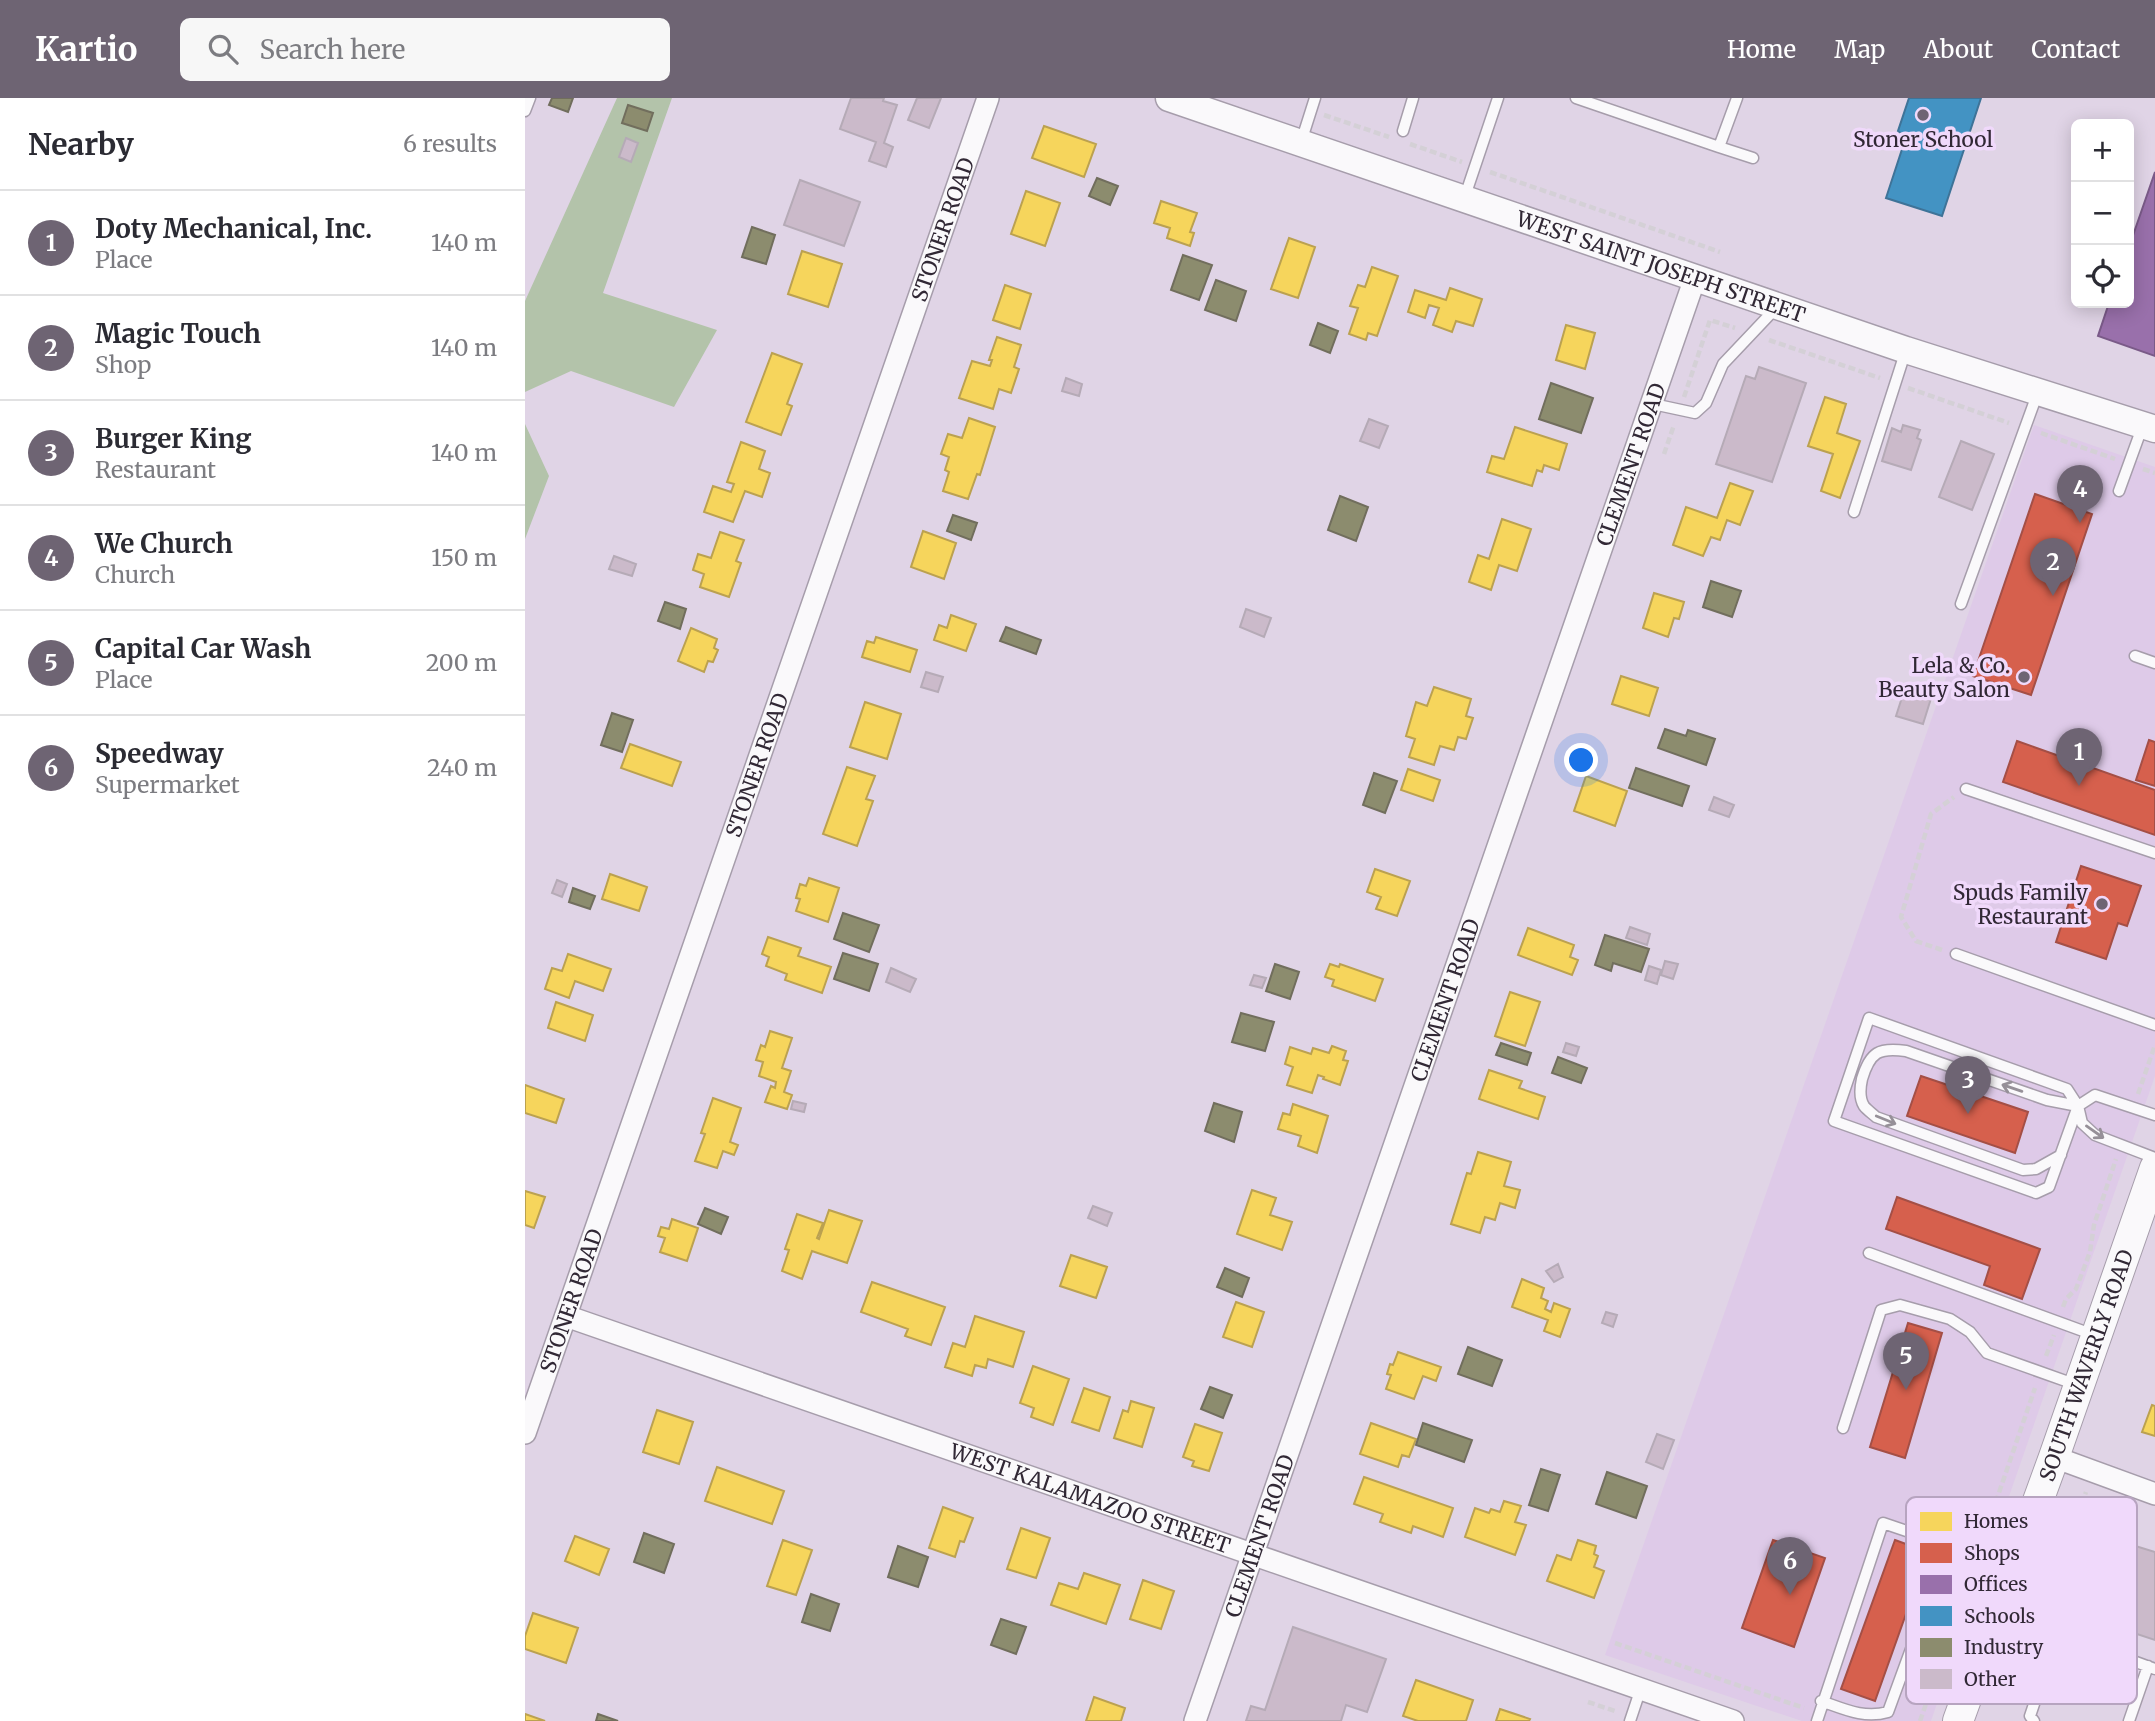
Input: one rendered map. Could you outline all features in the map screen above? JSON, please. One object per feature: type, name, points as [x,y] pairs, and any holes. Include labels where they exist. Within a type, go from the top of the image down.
[{"type":"main road","name":"SOUTH WAVERLY ROAD","points":[[2039,1497],[2155,1168]]},
{"type":"main road","name":"SOUTH WAVERLY ROAD","points":[[1958,1721],[1964,1704]]},
{"type":"street","name":"STONER ROAD","points":[[525,1433],[988,98]]},
{"type":"street","name":"WEST SAINT JOSEPH STREET","points":[[1169,98],[1198,103],[1300,143],[1906,350],[2149,427]]},
{"type":"street","name":"CLEMENT ROAD","points":[[1195,1721],[1695,278]]},
{"type":"street","name":"WEST KALAMAZOO STREET","points":[[566,1316],[1733,1721]]},
{"type":"street","points":[[2054,1457],[2155,1494]]},
{"type":"lane","points":[[525,111],[530,98]]},
{"type":"lane","points":[[1300,143],[1313,103],[1301,98]]},
{"type":"lane","points":[[1403,131],[1413,98]]},
{"type":"lane","points":[[1464,199],[1498,98]]},
{"type":"lane","points":[[1576,98],[1595,101],[1753,158]]},
{"type":"lane","points":[[1719,147],[1737,98]]},
{"type":"lane","points":[[1653,404],[1695,413],[1706,402],[1723,364],[1779,305]]},
{"type":"lane","points":[[1854,512],[1906,350]]},
{"type":"lane","points":[[1961,604],[2038,392]]},
{"type":"lane","points":[[2119,491],[2128,464],[2149,427]]},
{"type":"lane","points":[[2135,656],[2155,663]]},
{"type":"lane","points":[[1966,789],[2155,853]]},
{"type":"lane","points":[[1956,954],[2155,1025]]},
{"type":"lane","points":[[2155,1115],[2095,1095],[2078,1106],[2049,1187],[2036,1193],[1834,1121],[1869,1018],[2067,1089],[2078,1106],[2082,1123],[2095,1135],[2155,1158]]},
{"type":"lane","points":[[2061,1155],[2036,1169],[2023,1170],[1876,1117],[1863,1105],[1860,1089],[1867,1064],[1875,1054],[1888,1048],[1906,1051],[2047,1100],[2078,1106]]},
{"type":"lane","points":[[1869,1253],[2097,1335]]},
{"type":"lane","points":[[1843,1428],[1881,1310],[1900,1305],[1950,1319],[1970,1332],[1987,1353],[2079,1385]]},
{"type":"lane","points":[[1817,1717],[1883,1523],[1906,1531]]},
{"type":"lane","points":[[1821,1701],[1865,1715],[1874,1716],[1888,1712],[1906,1663]]},
{"type":"lane","points":[[2137,1702],[2151,1668]]},
{"type":"lane","points":[[1630,1721],[1641,1688]]},
{"type":"lane","points":[[2034,1704],[2030,1716],[2034,1721]]},
{"type":"lane","points":[[2129,1721],[2136,1704]]},
{"type":"path","points":[[1313,103],[1475,167],[1720,252]]},
{"type":"path","points":[[1970,409],[2155,473]]},
{"type":"path","points":[[1956,954],[1916,942],[1901,917],[1931,814],[1966,789]]},
{"type":"path","points":[[2084,1497],[2093,1472]]},
{"type":"path","points":[[1615,1643],[1817,1717]]},
{"type":"shaded area","points":[[2034,425],[2155,467],[2155,1076],[2009,1497],[1906,1497],[1906,1704],[1937,1704],[1931,1721],[1802,1721],[1605,1655]]},
{"type":"green space","points":[[617,98],[672,98],[603,293],[717,330],[674,407],[571,371],[525,392],[525,301]]},
{"type":"green space","points":[[525,424],[549,476],[525,539]]},
{"type":"building: Homes","points":[[1044,126],[1096,144],[1084,177],[1032,158]]},
{"type":"building: Homes","points":[[1026,191],[1060,203],[1045,246],[1011,234]]},
{"type":"building: Homes","points":[[1161,201],[1197,213],[1190,232],[1194,233],[1190,246],[1167,238],[1170,228],[1154,223]]},
{"type":"building: Homes","points":[[1289,238],[1315,247],[1298,298],[1271,289]]},
{"type":"building: Homes","points":[[802,251],[842,264],[828,307],[788,294]]},
{"type":"building: Homes","points":[[1372,267],[1398,276],[1377,336],[1368,333],[1366,340],[1349,334],[1358,308],[1350,306],[1358,285],[1365,287]]},
{"type":"building: Homes","points":[[1005,285],[1031,294],[1020,329],[993,320]]},
{"type":"building: Homes","points":[[1450,288],[1482,299],[1473,326],[1456,321],[1452,332],[1433,325],[1439,308],[1429,305],[1425,318],[1408,312],[1415,290],[1446,300]]},
{"type":"building: Homes","points":[[1566,325],[1595,333],[1585,369],[1556,360]]},
{"type":"building: Homes","points":[[997,337],[1021,345],[1014,367],[1019,369],[1011,393],[999,389],[993,409],[959,398],[972,361],[990,366],[992,360],[989,360]]},
{"type":"building: Homes","points":[[772,353],[802,364],[787,404],[792,406],[781,435],[746,422]]},
{"type":"building: Homes","points":[[1825,397],[1846,404],[1837,433],[1860,441],[1840,498],[1821,491],[1833,454],[1808,446]]},
{"type":"building: Homes","points":[[969,418],[995,427],[980,475],[977,474],[968,499],[943,491],[949,472],[945,470],[949,457],[941,454],[948,434],[962,438]]},
{"type":"building: Homes","points":[[1515,427],[1567,444],[1559,470],[1544,465],[1542,472],[1537,470],[1532,486],[1487,472],[1492,456],[1504,459]]},
{"type":"building: Homes","points":[[741,442],[765,451],[759,469],[770,473],[762,497],[745,491],[733,522],[704,512],[713,486],[731,492],[734,484],[727,482]]},
{"type":"building: Homes","points":[[1730,483],[1753,491],[1740,525],[1727,520],[1720,540],[1711,537],[1703,556],[1673,545],[1686,507],[1717,518]]},
{"type":"building: Homes","points":[[1502,519],[1531,529],[1517,571],[1499,565],[1491,590],[1469,582],[1478,555],[1489,559]]},
{"type":"building: Homes","points":[[923,531],[956,543],[944,579],[911,567]]},
{"type":"building: Homes","points":[[720,532],[744,540],[736,561],[741,563],[729,597],[700,587],[704,574],[693,570],[698,554],[711,558]]},
{"type":"building: Homes","points":[[1654,593],[1684,602],[1679,619],[1674,618],[1668,637],[1643,628]]},
{"type":"building: Homes","points":[[951,615],[976,624],[966,651],[934,640],[939,625],[947,628]]},
{"type":"building: Homes","points":[[691,628],[717,639],[714,648],[718,650],[713,662],[708,661],[704,672],[678,661]]},
{"type":"building: Homes","points":[[876,637],[917,650],[910,672],[862,657],[867,641],[874,643]]},
{"type":"building: Homes","points":[[1621,676],[1658,688],[1649,716],[1612,704]]},
{"type":"building: Homes","points":[[1434,687],[1471,699],[1466,716],[1473,718],[1466,739],[1458,737],[1454,750],[1440,746],[1434,765],[1409,757],[1415,739],[1406,736],[1416,702],[1427,706]]},
{"type":"building: Homes","points":[[865,702],[901,714],[887,759],[850,747]]},
{"type":"building: Homes","points":[[630,744],[681,762],[672,786],[621,768]]},
{"type":"building: Homes","points":[[847,767],[875,776],[866,799],[873,801],[857,846],[823,834]]},
{"type":"building: Homes","points":[[1408,769],[1440,780],[1433,801],[1401,790]]},
{"type":"building: Homes","points":[[1586,776],[1627,791],[1615,826],[1574,811]]},
{"type":"building: Homes","points":[[1375,869],[1410,881],[1397,916],[1376,909],[1381,897],[1367,892]]},
{"type":"building: Homes","points":[[610,874],[647,887],[639,911],[602,899]]},
{"type":"building: Homes","points":[[809,878],[839,888],[828,922],[796,911],[800,899],[796,898],[800,884],[806,886]]},
{"type":"building: Homes","points":[[1528,928],[1574,945],[1570,957],[1578,960],[1572,975],[1518,955]]},
{"type":"building: Homes","points":[[768,937],[801,948],[798,956],[831,967],[822,993],[785,980],[787,974],[766,966],[769,957],[762,954]]},
{"type":"building: Homes","points":[[568,954],[611,969],[603,991],[575,981],[569,998],[545,989],[552,968],[562,971]]},
{"type":"building: Homes","points":[[1330,964],[1339,967],[1340,964],[1383,979],[1375,1001],[1332,986],[1334,980],[1325,977]]},
{"type":"building: Homes","points":[[1510,992],[1540,1002],[1525,1046],[1495,1036]]},
{"type":"building: Homes","points":[[556,1002],[593,1015],[585,1041],[548,1028]]},
{"type":"building: Homes","points":[[770,1031],[792,1038],[782,1068],[791,1071],[784,1092],[792,1095],[787,1109],[765,1102],[771,1086],[775,1088],[776,1082],[759,1076],[763,1062],[756,1060],[761,1045],[765,1047]]},
{"type":"building: Homes","points":[[1332,1046],[1346,1051],[1343,1060],[1348,1061],[1340,1085],[1318,1075],[1312,1093],[1287,1085],[1293,1067],[1285,1064],[1290,1047],[1311,1054],[1313,1048],[1329,1053]]},
{"type":"building: Homes","points":[[1489,1070],[1522,1081],[1519,1088],[1545,1097],[1538,1119],[1479,1099]]},
{"type":"building: Homes","points":[[525,1085],[564,1099],[556,1123],[525,1113]]},
{"type":"building: Homes","points":[[713,1098],[741,1108],[730,1142],[738,1145],[734,1155],[723,1151],[717,1168],[695,1161],[705,1134],[701,1133]]},
{"type":"building: Homes","points":[[1293,1104],[1328,1116],[1317,1153],[1298,1146],[1301,1136],[1278,1129],[1283,1113],[1290,1115]]},
{"type":"building: Homes","points":[[1478,1152],[1511,1162],[1504,1186],[1520,1190],[1515,1208],[1500,1203],[1495,1220],[1485,1217],[1480,1233],[1451,1224],[1467,1173],[1471,1174]]},
{"type":"building: Homes","points":[[1252,1190],[1276,1198],[1270,1215],[1292,1222],[1282,1250],[1237,1234]]},
{"type":"building: Homes","points":[[525,1191],[545,1197],[534,1228],[525,1225]]},
{"type":"building: Homes","points":[[829,1210],[862,1221],[847,1263],[812,1251],[802,1279],[782,1271],[789,1250],[785,1249],[797,1214],[823,1223],[817,1238],[819,1239]]},
{"type":"building: Homes","points":[[672,1219],[698,1228],[687,1261],[660,1252],[665,1238],[658,1236],[661,1227],[669,1229]]},
{"type":"building: Homes","points":[[1071,1255],[1107,1267],[1096,1298],[1060,1286]]},
{"type":"building: Homes","points":[[1522,1279],[1544,1288],[1541,1298],[1548,1301],[1545,1309],[1551,1312],[1554,1303],[1570,1309],[1560,1337],[1544,1331],[1548,1320],[1512,1307]]},
{"type":"building: Homes","points":[[872,1282],[945,1307],[931,1345],[905,1336],[908,1329],[861,1312]]},
{"type":"building: Homes","points":[[1236,1302],[1264,1312],[1252,1347],[1223,1337]]},
{"type":"building: Homes","points":[[975,1316],[1024,1332],[1013,1367],[988,1359],[986,1368],[975,1365],[972,1376],[945,1367],[953,1343],[965,1347]]},
{"type":"building: Homes","points":[[1398,1352],[1441,1367],[1436,1381],[1423,1376],[1414,1399],[1386,1389],[1391,1375],[1387,1374],[1390,1364],[1393,1365]]},
{"type":"building: Homes","points":[[1033,1366],[1069,1379],[1053,1425],[1031,1417],[1034,1408],[1020,1403]]},
{"type":"building: Homes","points":[[1084,1388],[1110,1397],[1099,1431],[1072,1422]]},
{"type":"building: Homes","points":[[1131,1401],[1154,1408],[1142,1447],[1114,1438],[1123,1410],[1128,1412]]},
{"type":"building: Homes","points":[[2152,1405],[2155,1406],[2155,1436],[2142,1432]]},
{"type":"building: Homes","points":[[657,1410],[693,1422],[679,1464],[643,1452]]},
{"type":"building: Homes","points":[[1371,1423],[1416,1439],[1409,1457],[1402,1455],[1398,1467],[1360,1454]]},
{"type":"building: Homes","points":[[1195,1424],[1222,1433],[1209,1471],[1192,1466],[1194,1461],[1183,1457]]},
{"type":"building: Homes","points":[[717,1467],[784,1491],[772,1524],[705,1501]]},
{"type":"building: Homes","points":[[1364,1477],[1453,1508],[1443,1537],[1413,1526],[1411,1533],[1380,1522],[1383,1514],[1354,1504]]},
{"type":"building: Homes","points":[[1504,1501],[1521,1506],[1515,1522],[1526,1525],[1515,1555],[1465,1537],[1475,1508],[1489,1513],[1491,1509],[1500,1512]]},
{"type":"building: Homes","points":[[943,1507],[973,1518],[964,1542],[960,1541],[955,1557],[929,1548]]},
{"type":"building: Homes","points":[[1021,1528],[1050,1538],[1036,1578],[1007,1569]]},
{"type":"building: Homes","points":[[575,1536],[609,1549],[599,1575],[565,1561]]},
{"type":"building: Homes","points":[[783,1540],[812,1550],[796,1595],[767,1586]]},
{"type":"building: Homes","points":[[1578,1540],[1596,1546],[1594,1554],[1598,1556],[1594,1567],[1604,1571],[1594,1598],[1547,1581],[1557,1555],[1571,1560]]},
{"type":"building: Homes","points":[[1084,1573],[1120,1585],[1106,1624],[1051,1605],[1059,1583],[1078,1589]]},
{"type":"building: Homes","points":[[1143,1580],[1174,1591],[1161,1629],[1130,1619]]},
{"type":"building: Homes","points":[[533,1613],[578,1628],[566,1663],[525,1649],[525,1636]]},
{"type":"building: Homes","points":[[1416,1680],[1473,1700],[1466,1721],[1418,1721],[1403,1716]]},
{"type":"building: Homes","points":[[1094,1697],[1125,1708],[1121,1721],[1086,1721]]},
{"type":"building: Homes","points":[[1500,1709],[1530,1719],[1496,1721]]},
{"type":"building: Homes","points":[[525,1714],[545,1721],[525,1721]]},
{"type":"building: Shops","points":[[2035,494],[2092,514],[2031,695],[1973,676]]},
{"type":"building: Shops","points":[[2149,740],[2155,742],[2155,786],[2136,780]]},
{"type":"building: Shops","points":[[2017,741],[2155,790],[2155,835],[2003,782]]},
{"type":"building: Shops","name":"Spuds Family Restaurant","points":[[2081,866],[2141,886],[2127,926],[2118,923],[2106,959],[2056,942]]},
{"type":"building: Shops","points":[[1921,1076],[2028,1112],[2015,1153],[1907,1116]]},
{"type":"building: Shops","points":[[1897,1197],[2040,1249],[2022,1299],[1984,1285],[1990,1266],[1886,1229]]},
{"type":"building: Shops","points":[[1908,1323],[1942,1333],[1905,1458],[1870,1447]]},
{"type":"building: Shops","points":[[1773,1540],[1825,1558],[1794,1647],[1742,1628]]},
{"type":"building: Shops","points":[[1895,1540],[1906,1544],[1906,1614],[1875,1701],[1841,1689]]},
{"type":"building: Offices","points":[[2155,172],[2155,356],[2098,336],[2107,308],[2134,308],[2134,233]]},
{"type":"building: Schools","points":[[1909,98],[1981,98],[1942,216],[1886,198],[1906,137],[1898,131]]},
{"type":"building: Industry","points":[[552,98],[573,98],[568,112],[549,105]]},
{"type":"building: Industry","points":[[628,105],[653,113],[647,131],[622,123]]},
{"type":"building: Industry","points":[[1097,178],[1118,186],[1110,205],[1089,196]]},
{"type":"building: Industry","points":[[752,227],[775,235],[766,264],[742,257]]},
{"type":"building: Industry","points":[[1183,255],[1212,265],[1199,300],[1171,290]]},
{"type":"building: Industry","points":[[1216,280],[1246,291],[1236,321],[1205,310]]},
{"type":"building: Industry","points":[[1318,323],[1338,331],[1330,353],[1310,345]]},
{"type":"building: Industry","points":[[1551,383],[1593,398],[1581,433],[1539,419]]},
{"type":"building: Industry","points":[[1340,496],[1368,507],[1356,541],[1328,530]]},
{"type":"building: Industry","points":[[953,515],[977,523],[971,540],[947,531]]},
{"type":"building: Industry","points":[[1711,581],[1741,591],[1732,617],[1703,607]]},
{"type":"building: Industry","points":[[665,602],[686,609],[680,629],[658,621]]},
{"type":"building: Industry","points":[[1006,627],[1041,640],[1036,654],[1000,641]]},
{"type":"building: Industry","points":[[612,713],[633,720],[622,752],[601,745]]},
{"type":"building: Industry","points":[[1665,729],[1686,736],[1688,730],[1715,739],[1706,765],[1658,748]]},
{"type":"building: Industry","points":[[1636,768],[1689,786],[1682,806],[1629,788]]},
{"type":"building: Industry","points":[[1374,773],[1397,781],[1385,813],[1363,805]]},
{"type":"building: Industry","points":[[573,888],[595,896],[590,909],[569,902]]},
{"type":"building: Industry","points":[[843,913],[879,925],[869,952],[834,939]]},
{"type":"building: Industry","points":[[1605,935],[1649,949],[1641,972],[1613,963],[1611,971],[1595,965]]},
{"type":"building: Industry","points":[[843,953],[878,964],[869,991],[834,979]]},
{"type":"building: Industry","points":[[1275,964],[1299,972],[1290,999],[1266,991]]},
{"type":"building: Industry","points":[[1241,1013],[1274,1022],[1265,1051],[1232,1042]]},
{"type":"building: Industry","points":[[1501,1043],[1531,1053],[1527,1065],[1496,1055]]},
{"type":"building: Industry","points":[[1558,1057],[1587,1068],[1581,1083],[1552,1073]]},
{"type":"building: Industry","points":[[1214,1103],[1242,1112],[1234,1142],[1205,1131]]},
{"type":"building: Industry","points":[[705,1208],[728,1217],[721,1234],[698,1224]]},
{"type":"building: Industry","points":[[1225,1268],[1249,1278],[1242,1297],[1217,1287]]},
{"type":"building: Industry","points":[[1468,1347],[1502,1360],[1492,1386],[1458,1374]]},
{"type":"building: Industry","points":[[1210,1387],[1232,1395],[1223,1418],[1201,1409]]},
{"type":"building: Industry","points":[[1423,1423],[1472,1440],[1464,1462],[1416,1445]]},
{"type":"building: Industry","points":[[1541,1469],[1560,1475],[1548,1511],[1529,1505]]},
{"type":"building: Industry","points":[[1607,1472],[1647,1486],[1636,1518],[1596,1504]]},
{"type":"building: Industry","points":[[644,1533],[674,1544],[664,1573],[634,1562]]},
{"type":"building: Industry","points":[[898,1546],[928,1557],[918,1587],[888,1577]]},
{"type":"building: Industry","points":[[811,1594],[839,1604],[830,1631],[802,1622]]},
{"type":"building: Industry","points":[[1001,1619],[1026,1627],[1016,1654],[991,1645]]},
{"type":"building: Industry","points":[[598,1714],[618,1721],[596,1721]]},
{"type":"building: Other","points":[[851,98],[884,98],[883,101],[897,105],[884,143],[893,147],[886,167],[869,161],[876,142],[840,129]]},
{"type":"building: Other","points":[[917,98],[941,98],[929,128],[908,120]]},
{"type":"building: Other","points":[[626,138],[638,143],[631,162],[619,157]]},
{"type":"building: Other","points":[[800,180],[860,202],[844,246],[784,225]]},
{"type":"building: Other","points":[[1759,367],[1806,383],[1772,482],[1716,464],[1746,376],[1755,379]]},
{"type":"building: Other","points":[[1066,378],[1082,384],[1079,396],[1062,391]]},
{"type":"building: Other","points":[[1369,419],[1388,426],[1379,448],[1360,441]]},
{"type":"building: Other","points":[[1903,425],[1920,430],[1917,438],[1921,440],[1911,470],[1882,461],[1892,428],[1901,432]]},
{"type":"building: Other","points":[[1961,441],[1994,454],[1972,510],[1939,497]]},
{"type":"building: Other","points":[[614,556],[636,564],[632,576],[609,569]]},
{"type":"building: Other","points":[[1246,609],[1271,618],[1264,637],[1240,627]]},
{"type":"building: Other","points":[[926,672],[943,677],[938,692],[921,687]]},
{"type":"building: Other","points":[[1906,685],[1933,692],[1923,724],[1896,716]]},
{"type":"building: Other","points":[[1714,797],[1734,805],[1729,817],[1709,810]]},
{"type":"building: Other","points":[[557,880],[567,884],[562,897],[552,893]]},
{"type":"building: Other","points":[[1630,927],[1650,934],[1647,945],[1626,938]]},
{"type":"building: Other","points":[[1665,961],[1678,964],[1673,979],[1661,975]]},
{"type":"building: Other","points":[[1649,966],[1661,970],[1657,984],[1645,980]]},
{"type":"building: Other","points":[[891,968],[916,979],[910,992],[886,982]]},
{"type":"building: Other","points":[[1254,975],[1266,978],[1262,988],[1250,985]]},
{"type":"building: Other","points":[[1566,1043],[1579,1047],[1576,1056],[1563,1052]]},
{"type":"building: Other","points":[[793,1101],[806,1104],[804,1112],[791,1109]]},
{"type":"building: Other","points":[[1093,1206],[1112,1213],[1107,1226],[1088,1218]]},
{"type":"building: Other","points":[[1558,1264],[1563,1277],[1554,1282],[1546,1271]]},
{"type":"building: Other","points":[[1606,1312],[1617,1315],[1613,1327],[1602,1323]]},
{"type":"building: Other","points":[[1657,1434],[1674,1440],[1663,1469],[1646,1462]]},
{"type":"building: Other","points":[[2137,1546],[2155,1552],[2155,1640],[2137,1634]]},
{"type":"building: Other","points":[[1293,1627],[1386,1659],[1367,1712],[1346,1705],[1341,1721],[1246,1721],[1251,1706],[1265,1710]]},
{"type":"place","name":"Stoner School","points":[[1923,115]]},
{"type":"place","name":"We Church","points":[[2080,523]]},
{"type":"place","name":"Magic Touch","points":[[2053,596]]},
{"type":"place","name":"Lela & Co. Beauty Salon","points":[[2024,677]]},
{"type":"place","name":"Doty Mechanical, Inc.","points":[[2079,786]]},
{"type":"place","name":"Spuds Family Restaurant","points":[[2102,904]]},
{"type":"place","name":"Burger King","points":[[1968,1114]]},
{"type":"place","name":"Capital Car Wash","points":[[1906,1390]]},
{"type":"place","name":"Speedway","points":[[1790,1595]]}]
